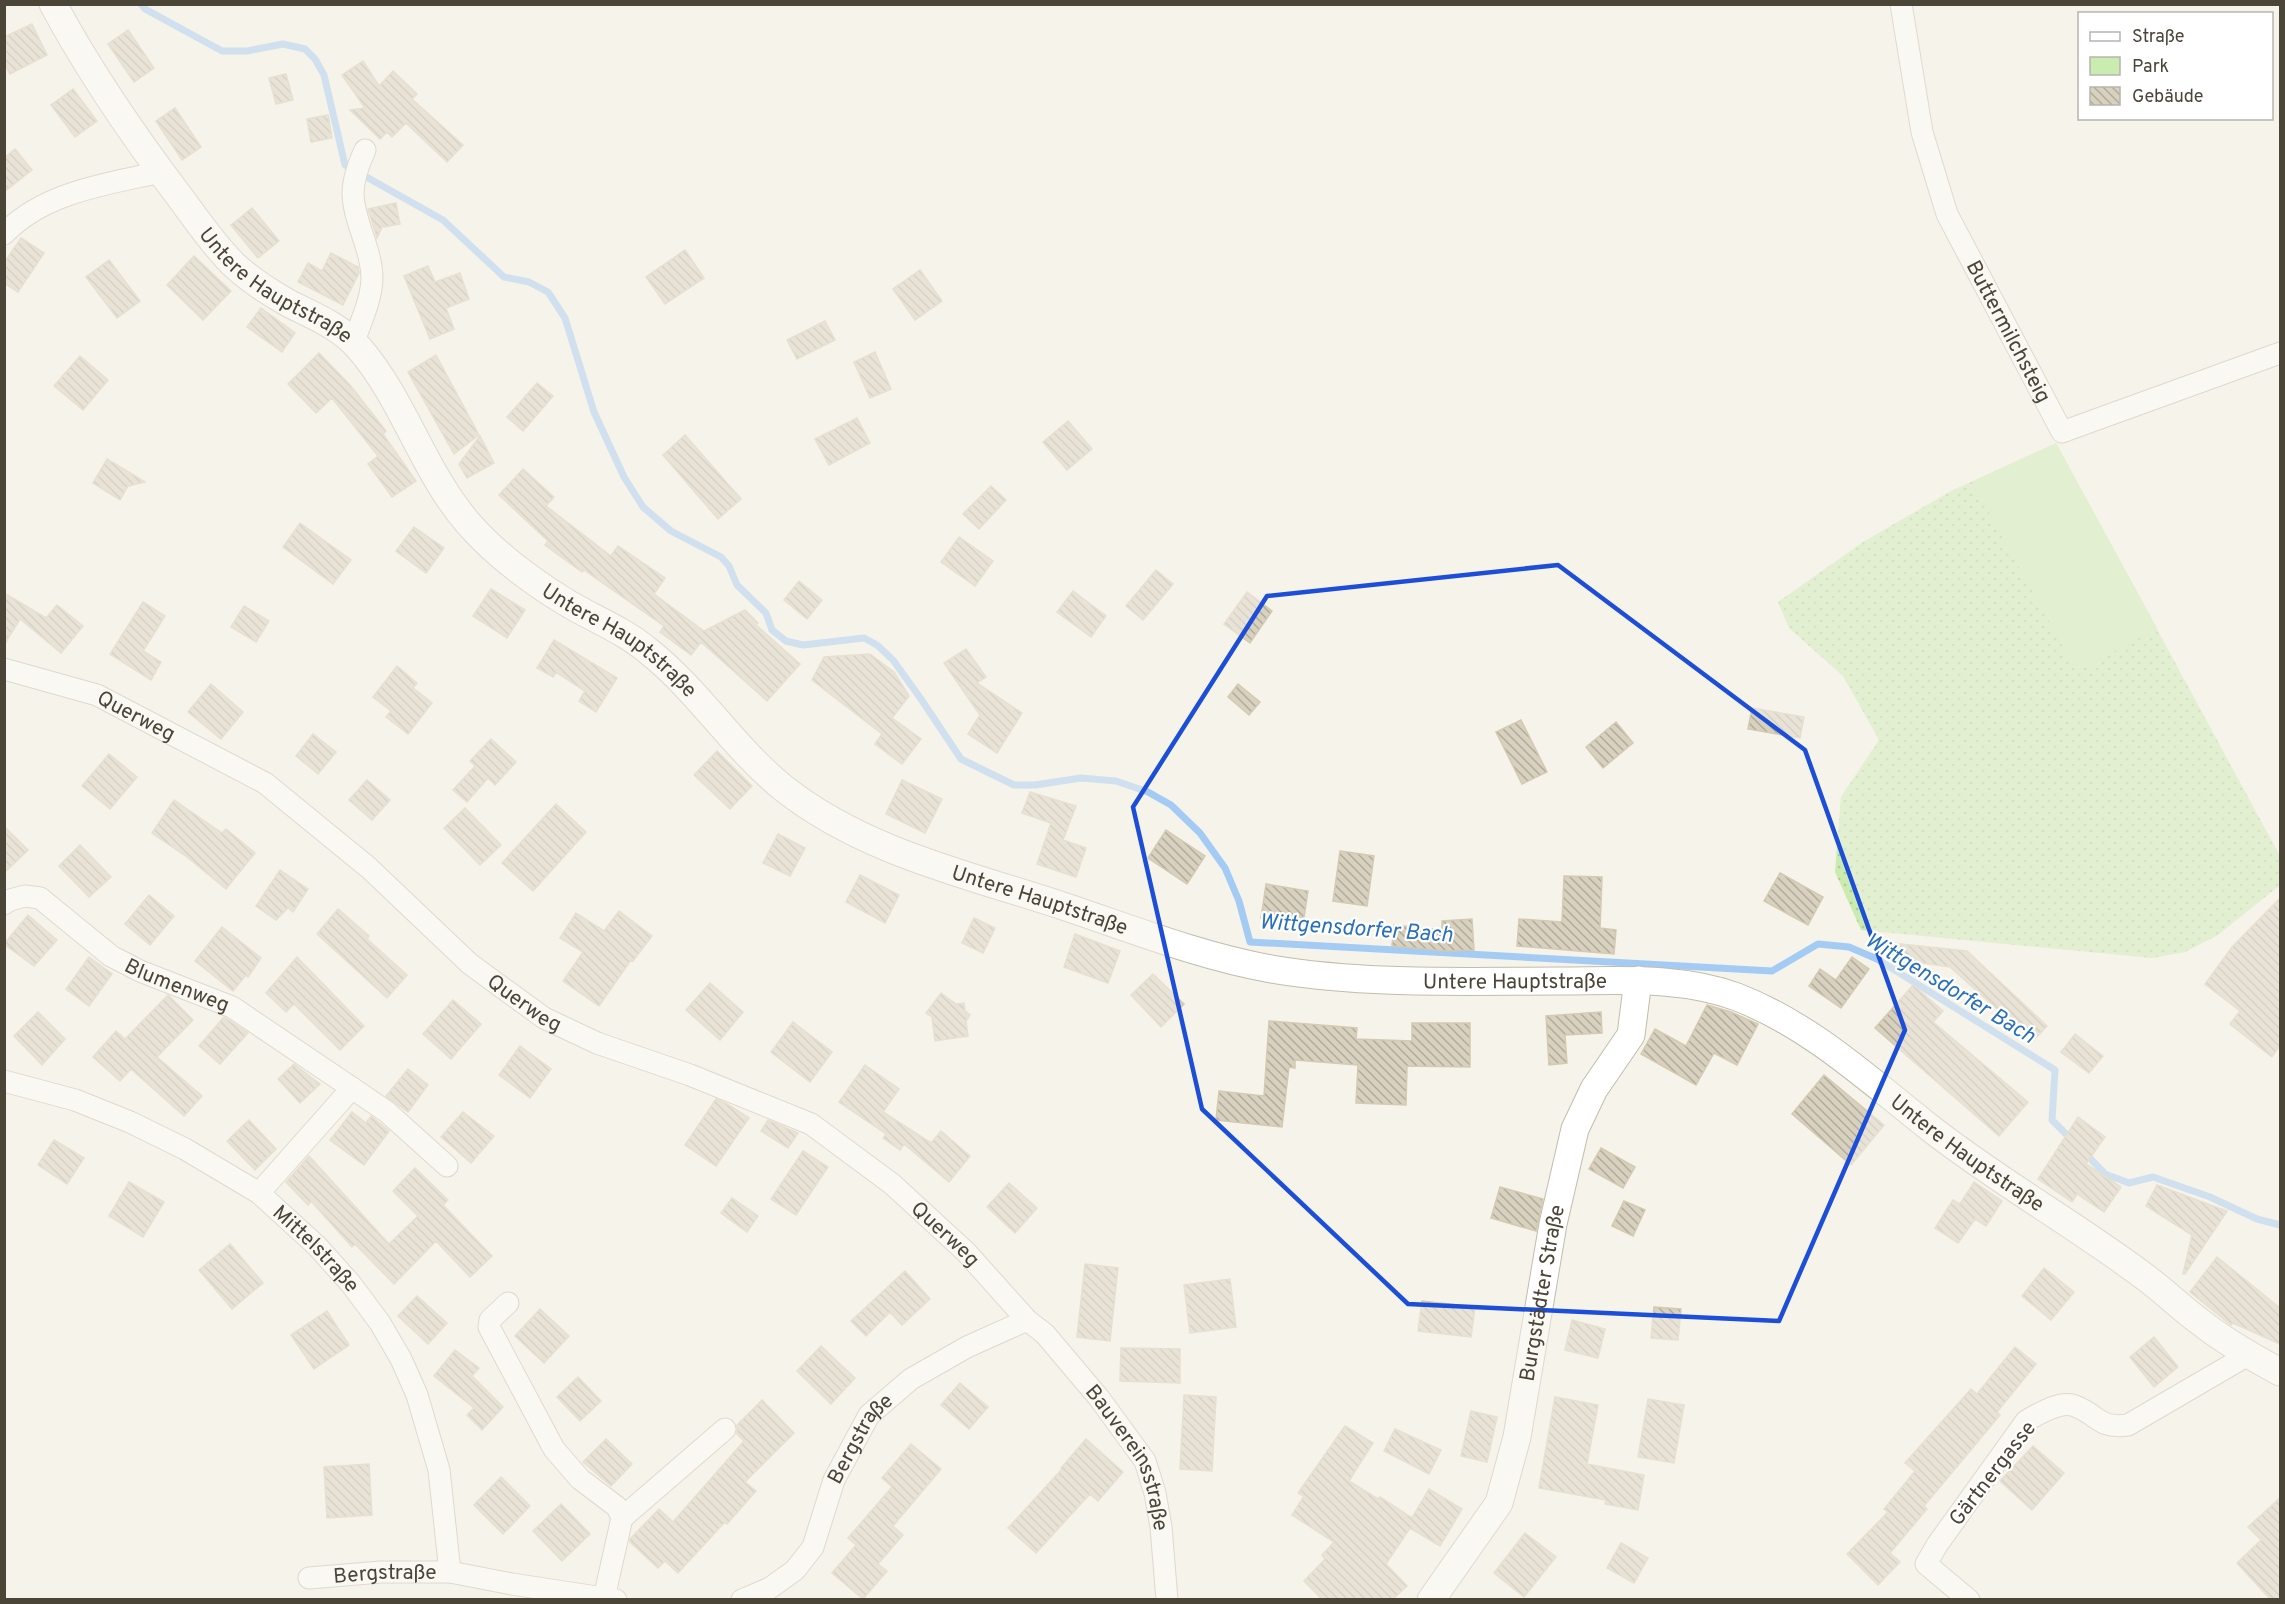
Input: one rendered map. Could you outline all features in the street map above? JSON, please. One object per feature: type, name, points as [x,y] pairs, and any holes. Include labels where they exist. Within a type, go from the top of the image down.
[{"type":"street","name":"Untere Hauptstraße","points":[[53,4],[78,51],[161,172],[233,264],[259,286],[323,320],[354,341],[394,400],[463,518],[483,538],[535,581],[565,602],[613,627],[645,648],[700,701],[752,760],[787,791],[837,823],[895,850],[953,872],[1012,889],[1194,950],[1270,968],[1384,981],[1638,980],[1695,984],[1740,998],[1801,1030],[1837,1054],[1938,1134],[2144,1276],[2202,1323],[2248,1355],[2280,1372]]},
{"type":"street","name":"Buttermilchsteig","points":[[1901,4],[1922,132],[1947,214],[2062,432],[2280,353]]},
{"type":"street","points":[[354,341],[368,303],[372,279],[369,254],[355,211],[353,193],[360,165]]},
{"type":"street","points":[[4,234],[15,223],[40,207],[87,188],[161,172]]},
{"type":"street","name":"Querweg","points":[[4,669],[97,695],[265,783],[369,868],[470,964],[544,1018],[597,1043],[690,1075],[811,1124],[892,1184],[966,1252],[1027,1320],[1045,1334]]},
{"type":"street","name":"Blumenweg","points":[[4,904],[25,896],[40,898],[111,956],[140,971],[232,1008],[387,1112],[447,1166]]},
{"type":"street","name":"Burgstädter Straße","points":[[1431,1599],[1499,1503],[1517,1437],[1553,1224],[1575,1129],[1594,1089],[1631,1035],[1638,980]]},
{"type":"street","name":"Mittelstraße","points":[[4,1081],[75,1100],[130,1122],[185,1149],[259,1193],[316,1246],[351,1284],[380,1323],[401,1359],[417,1395],[439,1470],[450,1572]]},
{"type":"street","points":[[259,1193],[352,1088]]},
{"type":"street","points":[[508,1303],[490,1320],[489,1327],[530,1406],[554,1449],[580,1479],[617,1506],[622,1518],[725,1429]]},
{"type":"street","name":"Bergstraße","points":[[742,1599],[770,1588],[795,1570],[813,1547],[834,1480],[869,1415],[911,1379],[967,1347],[1027,1320]]},
{"type":"street","name":"Bauvereinsstraße","points":[[1045,1334],[1100,1398],[1145,1461],[1159,1516],[1167,1599]]},
{"type":"street","name":"Gärtnergasse","points":[[1969,1599],[1926,1564],[1937,1545],[2026,1421],[2046,1409],[2073,1405],[2111,1427],[2128,1425],[2248,1355]]},
{"type":"street","name":"Bergstraße","points":[[309,1578],[381,1572],[450,1572],[610,1599],[622,1518]]},
{"type":"highlighted area","points":[[1558,565],[1805,750],[1905,1030],[1779,1321],[1408,1304],[1202,1109],[1133,807],[1267,596]]},
{"type":"green space","points":[[2056,443],[2280,856],[2280,885],[2218,935],[2185,952],[2152,958],[1861,930],[1835,872],[1841,797],[1879,740],[1843,676],[1789,628],[1778,602],[1863,542],[1951,491]]},
{"type":"green space","points":[[2056,443],[2157,628],[2077,672],[1972,482]]},
{"type":"building","points":[[32,24],[47,55],[10,74],[4,63],[4,37]]},
{"type":"building","points":[[128,30],[154,68],[134,82],[108,44]]},
{"type":"building","points":[[363,61],[379,86],[393,71],[417,94],[412,99],[463,145],[447,162],[406,123],[392,137],[387,132],[380,139],[350,110],[365,108],[342,75]]},
{"type":"building","points":[[286,74],[293,100],[276,104],[269,78]]},
{"type":"building","points":[[73,89],[97,121],[75,137],[51,105]]},
{"type":"building","points":[[175,108],[201,147],[182,160],[156,121]]},
{"type":"building","points":[[328,115],[332,138],[311,142],[307,119]]},
{"type":"building","points":[[15,149],[32,170],[4,192],[4,158]]},
{"type":"building","points":[[396,203],[400,224],[384,227],[383,225],[377,238],[368,209]]},
{"type":"building","points":[[252,208],[279,241],[258,258],[231,225]]},
{"type":"building","points":[[21,238],[44,253],[18,292],[4,283],[4,263]]},
{"type":"building","points":[[685,250],[704,278],[665,304],[646,277]]},
{"type":"building","points":[[331,253],[358,267],[359,273],[343,305],[298,282],[308,263],[322,271]]},
{"type":"building","points":[[194,256],[231,291],[203,320],[167,285]]},
{"type":"building","points":[[109,260],[140,301],[117,318],[86,277]]},
{"type":"building","points":[[428,266],[435,282],[460,273],[469,299],[446,308],[454,329],[430,339],[404,276]]},
{"type":"building","points":[[920,270],[942,301],[915,320],[893,289]]},
{"type":"building","points":[[261,308],[295,333],[282,352],[247,327]]},
{"type":"building","points":[[825,321],[835,340],[797,359],[787,340]]},
{"type":"building","points":[[875,352],[891,389],[870,398],[854,362]]},
{"type":"building","points":[[319,353],[350,385],[386,431],[383,434],[416,481],[392,497],[368,464],[378,456],[332,398],[316,413],[288,384]]},
{"type":"building","points":[[436,355],[479,435],[454,454],[408,372]]},
{"type":"building","points":[[80,356],[108,380],[83,410],[54,386]]},
{"type":"building","points":[[537,383],[553,396],[523,431],[507,417]]},
{"type":"building","points":[[857,418],[870,443],[829,465],[815,439]]},
{"type":"building","points":[[1068,421],[1092,449],[1067,470],[1043,442]]},
{"type":"building","points":[[685,435],[741,499],[718,519],[663,455]]},
{"type":"building","points":[[480,436],[494,463],[467,478],[459,464]]},
{"type":"building","points":[[107,459],[145,482],[128,486],[120,500],[93,483]]},
{"type":"building","points":[[523,469],[554,497],[546,506],[611,556],[618,546],[665,578],[654,594],[704,631],[745,610],[758,623],[756,625],[800,664],[767,701],[701,642],[691,655],[660,632],[664,626],[545,545],[548,541],[499,495]]},
{"type":"building","points":[[991,486],[1006,500],[979,529],[963,514]]},
{"type":"building","points":[[300,523],[351,560],[333,584],[283,547]]},
{"type":"building","points":[[414,527],[444,548],[426,573],[396,551]]},
{"type":"building","points":[[959,537],[993,561],[975,586],[941,562]]},
{"type":"building","points":[[1156,570],[1173,584],[1143,620],[1126,606]]},
{"type":"building","points":[[799,581],[822,600],[807,619],[784,600]]},
{"type":"building","points":[[491,589],[525,610],[507,638],[473,616]]},
{"type":"building","points":[[1073,591],[1106,616],[1091,637],[1057,612]]},
{"type":"building","points":[[1247,592],[1272,611],[1250,643],[1224,624]]},
{"type":"building","points":[[4,593],[46,618],[57,605],[83,626],[61,653],[20,619],[4,645]]},
{"type":"building","points":[[143,602],[165,616],[143,651],[161,662],[151,680],[110,654]]},
{"type":"building","points":[[244,606],[269,621],[256,642],[231,627]]},
{"type":"building","points":[[554,640],[617,678],[596,712],[579,701],[585,691],[556,672],[553,677],[537,668]]},
{"type":"building","points":[[966,649],[986,677],[977,683],[1022,713],[997,753],[968,734],[980,715],[944,663]]},
{"type":"building","points":[[870,654],[894,672],[909,696],[892,718],[921,739],[902,764],[875,744],[882,734],[812,680],[824,657]]},
{"type":"building","points":[[397,666],[417,683],[413,688],[432,703],[408,734],[386,717],[391,711],[373,697]]},
{"type":"building","points":[[211,684],[243,712],[221,739],[188,712]]},
{"type":"building","points":[[1238,684],[1260,702],[1249,715],[1228,697]]},
{"type":"building","points":[[1752,708],[1804,717],[1800,738],[1748,729]]},
{"type":"building","points":[[1521,720],[1547,772],[1522,784],[1496,732]]},
{"type":"building","points":[[1616,722],[1633,743],[1603,768],[1586,747]]},
{"type":"building","points":[[313,734],[336,752],[318,774],[296,756]]},
{"type":"building","points":[[491,739],[516,762],[495,785],[488,778],[467,802],[453,790],[475,766],[470,761]]},
{"type":"building","points":[[717,751],[752,786],[730,809],[694,775]]},
{"type":"building","points":[[109,754],[137,777],[110,809],[82,786]]},
{"type":"building","points":[[367,780],[390,800],[372,820],[349,800]]},
{"type":"building","points":[[902,780],[942,799],[925,833],[886,814]]},
{"type":"building","points":[[1030,792],[1076,806],[1063,840],[1086,848],[1076,877],[1037,864],[1051,823],[1022,813]]},
{"type":"building","points":[[174,800],[222,833],[226,829],[255,853],[226,889],[187,857],[152,833]]},
{"type":"building","points":[[556,804],[586,832],[533,891],[502,863]]},
{"type":"building","points":[[465,808],[501,845],[480,865],[444,828]]},
{"type":"building","points":[[4,826],[28,850],[4,873]]},
{"type":"building","points":[[1166,830],[1205,856],[1187,884],[1148,858]]},
{"type":"building","points":[[778,834],[805,848],[790,876],[763,863]]},
{"type":"building","points":[[80,845],[111,877],[89,897],[59,866]]},
{"type":"building","points":[[1340,851],[1374,856],[1367,906],[1333,901]]},
{"type":"building","points":[[280,870],[308,889],[293,912],[288,908],[276,920],[256,906]]},
{"type":"building","points":[[1780,873],[1823,897],[1808,925],[1764,901]]},
{"type":"building","points":[[860,875],[899,895],[885,923],[846,902]]},
{"type":"building","points":[[1564,876],[1602,877],[1600,928],[1616,930],[1614,954],[1517,946],[1519,919],[1562,922]]},
{"type":"building","points":[[1266,884],[1308,891],[1303,924],[1261,918]]},
{"type":"building","points":[[149,895],[174,916],[150,945],[125,924]]},
{"type":"building","points":[[2280,898],[2280,1045],[2272,1057],[2230,1024],[2240,1011],[2205,984],[2232,947]]},
{"type":"building","points":[[338,909],[369,936],[367,939],[407,975],[387,998],[317,934]]},
{"type":"building","points":[[619,911],[652,936],[633,961],[631,960],[599,1006],[563,981],[583,952],[560,938],[576,913],[604,931]]},
{"type":"building","points":[[28,915],[57,940],[34,966],[4,944]]},
{"type":"building","points":[[974,918],[995,928],[983,953],[962,943]]},
{"type":"building","points":[[1472,919],[1474,950],[1447,951],[1392,946],[1394,925],[1442,930],[1442,921]]},
{"type":"building","points":[[222,927],[261,958],[248,977],[246,975],[233,991],[195,961]]},
{"type":"building","points":[[1075,934],[1120,951],[1108,983],[1064,967]]},
{"type":"building","points":[[1891,943],[1967,951],[2047,1026],[2033,1041],[1950,967],[1889,958]]},
{"type":"building","points":[[89,957],[112,974],[89,1006],[66,989]]},
{"type":"building","points":[[297,957],[364,1026],[340,1050],[294,1004],[286,1012],[266,993]]},
{"type":"building","points":[[1852,957],[1869,969],[1841,1008],[1809,986],[1820,969],[1836,980]]},
{"type":"building","points":[[1153,974],[1184,1004],[1161,1027],[1131,995]]},
{"type":"building","points":[[710,983],[743,1012],[720,1040],[686,1010]]},
{"type":"building","points":[[1913,985],[1943,1011],[1933,1022],[2028,1102],[1999,1136],[1875,1028]]},
{"type":"building","points":[[941,993],[956,1004],[964,1003],[965,1011],[970,1015],[966,1021],[968,1036],[935,1041],[932,1017],[926,1013]]},
{"type":"building","points":[[168,995],[193,1020],[157,1057],[202,1096],[184,1116],[131,1069],[120,1081],[93,1057],[116,1031],[125,1039]]},
{"type":"building","points":[[453,1000],[481,1024],[451,1059],[423,1034]]},
{"type":"building","points":[[1707,1005],[1731,1012],[1758,1024],[1737,1065],[1714,1053],[1696,1085],[1641,1054],[1655,1029],[1686,1046]]},
{"type":"building","points":[[38,1012],[65,1039],[42,1065],[14,1036]]},
{"type":"building","points":[[1601,1012],[1602,1033],[1565,1035],[1567,1063],[1549,1065],[1546,1016]]},
{"type":"building","points":[[224,1017],[248,1033],[220,1064],[199,1046]]},
{"type":"building","points":[[1269,1021],[1357,1028],[1356,1039],[1412,1041],[1412,1023],[1470,1023],[1470,1067],[1407,1066],[1406,1105],[1356,1103],[1358,1065],[1295,1060],[1295,1068],[1289,1067],[1282,1127],[1216,1120],[1219,1091],[1264,1096]]},
{"type":"building","points":[[793,1022],[832,1052],[810,1082],[771,1052]]},
{"type":"building","points":[[2075,1034],[2103,1056],[2089,1073],[2061,1052]]},
{"type":"building","points":[[520,1046],[551,1069],[530,1098],[499,1075]]},
{"type":"building","points":[[294,1064],[320,1084],[300,1103],[278,1079]]},
{"type":"building","points":[[865,1065],[899,1089],[883,1112],[931,1143],[941,1131],[970,1156],[949,1182],[904,1144],[900,1150],[883,1138],[886,1134],[839,1102]]},
{"type":"building","points":[[408,1069],[428,1085],[408,1112],[386,1096]]},
{"type":"building","points":[[1824,1075],[1884,1125],[1851,1165],[1792,1114]]},
{"type":"building","points":[[716,1099],[749,1118],[716,1166],[685,1145]]},
{"type":"building","points":[[352,1112],[366,1123],[371,1116],[389,1131],[364,1165],[330,1140]]},
{"type":"building","points":[[463,1112],[494,1136],[471,1163],[441,1137]]},
{"type":"building","points":[[2078,1117],[2105,1137],[2086,1164],[2121,1187],[2104,1212],[2077,1194],[2072,1202],[2038,1179]]},
{"type":"building","points":[[249,1120],[276,1149],[255,1170],[227,1141]]},
{"type":"building","points":[[768,1120],[798,1133],[788,1148],[761,1131]]},
{"type":"building","points":[[54,1140],[84,1158],[67,1184],[38,1165]]},
{"type":"building","points":[[1601,1148],[1635,1167],[1623,1188],[1589,1169]]},
{"type":"building","points":[[803,1151],[828,1167],[796,1215],[771,1199]]},
{"type":"building","points":[[309,1156],[389,1244],[418,1216],[393,1191],[415,1168],[448,1200],[443,1205],[492,1256],[470,1277],[436,1241],[394,1284],[355,1244],[352,1247],[311,1201],[308,1205],[286,1182]]},
{"type":"building","points":[[129,1182],[164,1202],[143,1237],[109,1216]]},
{"type":"building","points":[[1974,1182],[2002,1201],[1986,1226],[1975,1219],[1958,1243],[1935,1228],[1953,1200],[1960,1204]]},
{"type":"building","points":[[1009,1183],[1037,1208],[1015,1233],[987,1207]]},
{"type":"building","points":[[2157,1185],[2227,1211],[2185,1274],[2183,1274],[2192,1235],[2146,1206]]},
{"type":"building","points":[[1500,1187],[1543,1199],[1536,1231],[1491,1218]]},
{"type":"building","points":[[732,1198],[758,1216],[747,1232],[721,1213]]},
{"type":"building","points":[[1624,1201],[1645,1210],[1633,1236],[1612,1226]]},
{"type":"building","points":[[230,1244],[263,1283],[232,1309],[199,1270]]},
{"type":"building","points":[[2217,1257],[2280,1308],[2280,1344],[2233,1323],[2231,1325],[2190,1292]]},
{"type":"building","points":[[1085,1264],[1118,1268],[1110,1341],[1077,1337]]},
{"type":"building","points":[[2044,1268],[2074,1292],[2051,1320],[2022,1296]]},
{"type":"building","points":[[905,1271],[930,1299],[902,1325],[890,1312],[866,1336],[851,1321]]},
{"type":"building","points":[[1230,1279],[1236,1327],[1190,1333],[1184,1285]]},
{"type":"building","points":[[417,1296],[447,1323],[428,1344],[398,1316]]},
{"type":"building","points":[[1422,1301],[1475,1307],[1471,1337],[1418,1331]]},
{"type":"building","points":[[1654,1307],[1681,1309],[1678,1340],[1651,1338]]},
{"type":"building","points":[[540,1309],[569,1336],[544,1363],[515,1336]]},
{"type":"building","points":[[327,1311],[349,1345],[314,1369],[291,1335]]},
{"type":"building","points":[[1572,1320],[1605,1329],[1598,1358],[1565,1350]]},
{"type":"building","points":[[2154,1337],[2178,1367],[2154,1387],[2130,1357]]},
{"type":"building","points":[[821,1346],[855,1378],[831,1404],[797,1371]]},
{"type":"building","points":[[2015,1347],[2036,1364],[1997,1412],[2000,1415],[1924,1506],[1927,1509],[1890,1553],[1900,1562],[1878,1585],[1847,1554],[1888,1512],[1884,1509],[1915,1471],[1905,1463],[1971,1389],[1977,1394]]},
{"type":"building","points":[[1121,1348],[1180,1349],[1180,1383],[1120,1381]]},
{"type":"building","points":[[455,1350],[479,1368],[472,1376],[503,1407],[482,1430],[467,1415],[474,1408],[434,1376]]},
{"type":"building","points":[[578,1377],[601,1401],[580,1421],[557,1397]]},
{"type":"building","points":[[960,1383],[988,1407],[969,1429],[941,1405]]},
{"type":"building","points":[[1184,1395],[1216,1397],[1212,1471],[1180,1469]]},
{"type":"building","points":[[1555,1397],[1598,1405],[1587,1464],[1644,1475],[1638,1510],[1605,1504],[1606,1500],[1539,1488]]},
{"type":"building","points":[[1648,1399],[1684,1405],[1674,1463],[1638,1457]]},
{"type":"building","points":[[762,1400],[794,1433],[745,1482],[756,1491],[678,1573],[665,1561],[658,1568],[630,1542],[630,1539],[659,1509],[673,1522],[744,1441],[737,1434],[737,1425]]},
{"type":"building","points":[[1471,1411],[1497,1417],[1487,1462],[1461,1456]]},
{"type":"building","points":[[1345,1426],[1373,1443],[1349,1481],[1378,1499],[1380,1497],[1412,1518],[1429,1489],[1462,1509],[1440,1546],[1410,1528],[1386,1564],[1407,1586],[1393,1599],[1322,1599],[1304,1581],[1325,1559],[1322,1555],[1334,1542],[1292,1515],[1304,1496],[1298,1493]]},
{"type":"building","points":[[1395,1429],[1441,1450],[1429,1474],[1384,1451]]},
{"type":"building","points":[[606,1439],[632,1464],[611,1486],[583,1462]]},
{"type":"building","points":[[1086,1439],[1123,1472],[1098,1501],[1090,1494],[1036,1553],[1008,1528]]},
{"type":"building","points":[[911,1444],[941,1469],[893,1526],[903,1535],[878,1564],[887,1571],[863,1599],[832,1573],[856,1545],[848,1538],[892,1487],[882,1478]]},
{"type":"building","points":[[2033,1446],[2064,1473],[2032,1510],[2000,1481]]},
{"type":"building","points":[[369,1464],[372,1515],[327,1518],[324,1467]]},
{"type":"building","points":[[501,1477],[530,1506],[503,1534],[474,1505]]},
{"type":"building","points":[[2280,1498],[2280,1599],[2270,1599],[2237,1563],[2261,1540],[2248,1527]]},
{"type":"building","points":[[561,1504],[590,1534],[562,1561],[533,1531]]},
{"type":"building","points":[[1525,1533],[1556,1557],[1524,1597],[1494,1573]]},
{"type":"building","points":[[1621,1543],[1648,1558],[1634,1583],[1607,1568]]},
{"type":"waterway","name":"Wittgensdorfer Bach","points":[[141,4],[145,9],[222,51],[247,51],[283,44],[305,49],[315,59],[324,75],[345,165],[443,220],[504,277],[529,282],[548,292],[565,318],[594,412],[624,477],[643,507],[671,531],[721,557],[729,566],[737,585],[766,613],[772,630],[786,641],[803,645],[864,638],[877,645],[893,660],[961,759],[1014,785],[1035,785],[1081,778],[1116,781],[1148,792],[1171,805],[1200,833],[1225,868],[1239,901],[1250,942],[1772,971],[1818,944],[1849,947],[1877,959],[2055,1070],[2052,1120],[2072,1140]]},
{"type":"waterway","name":"Wittgensdorfer Bach","points":[[2084,1152],[2105,1174],[2129,1183],[2153,1177],[2210,1197],[2257,1219],[2280,1225]]}]
